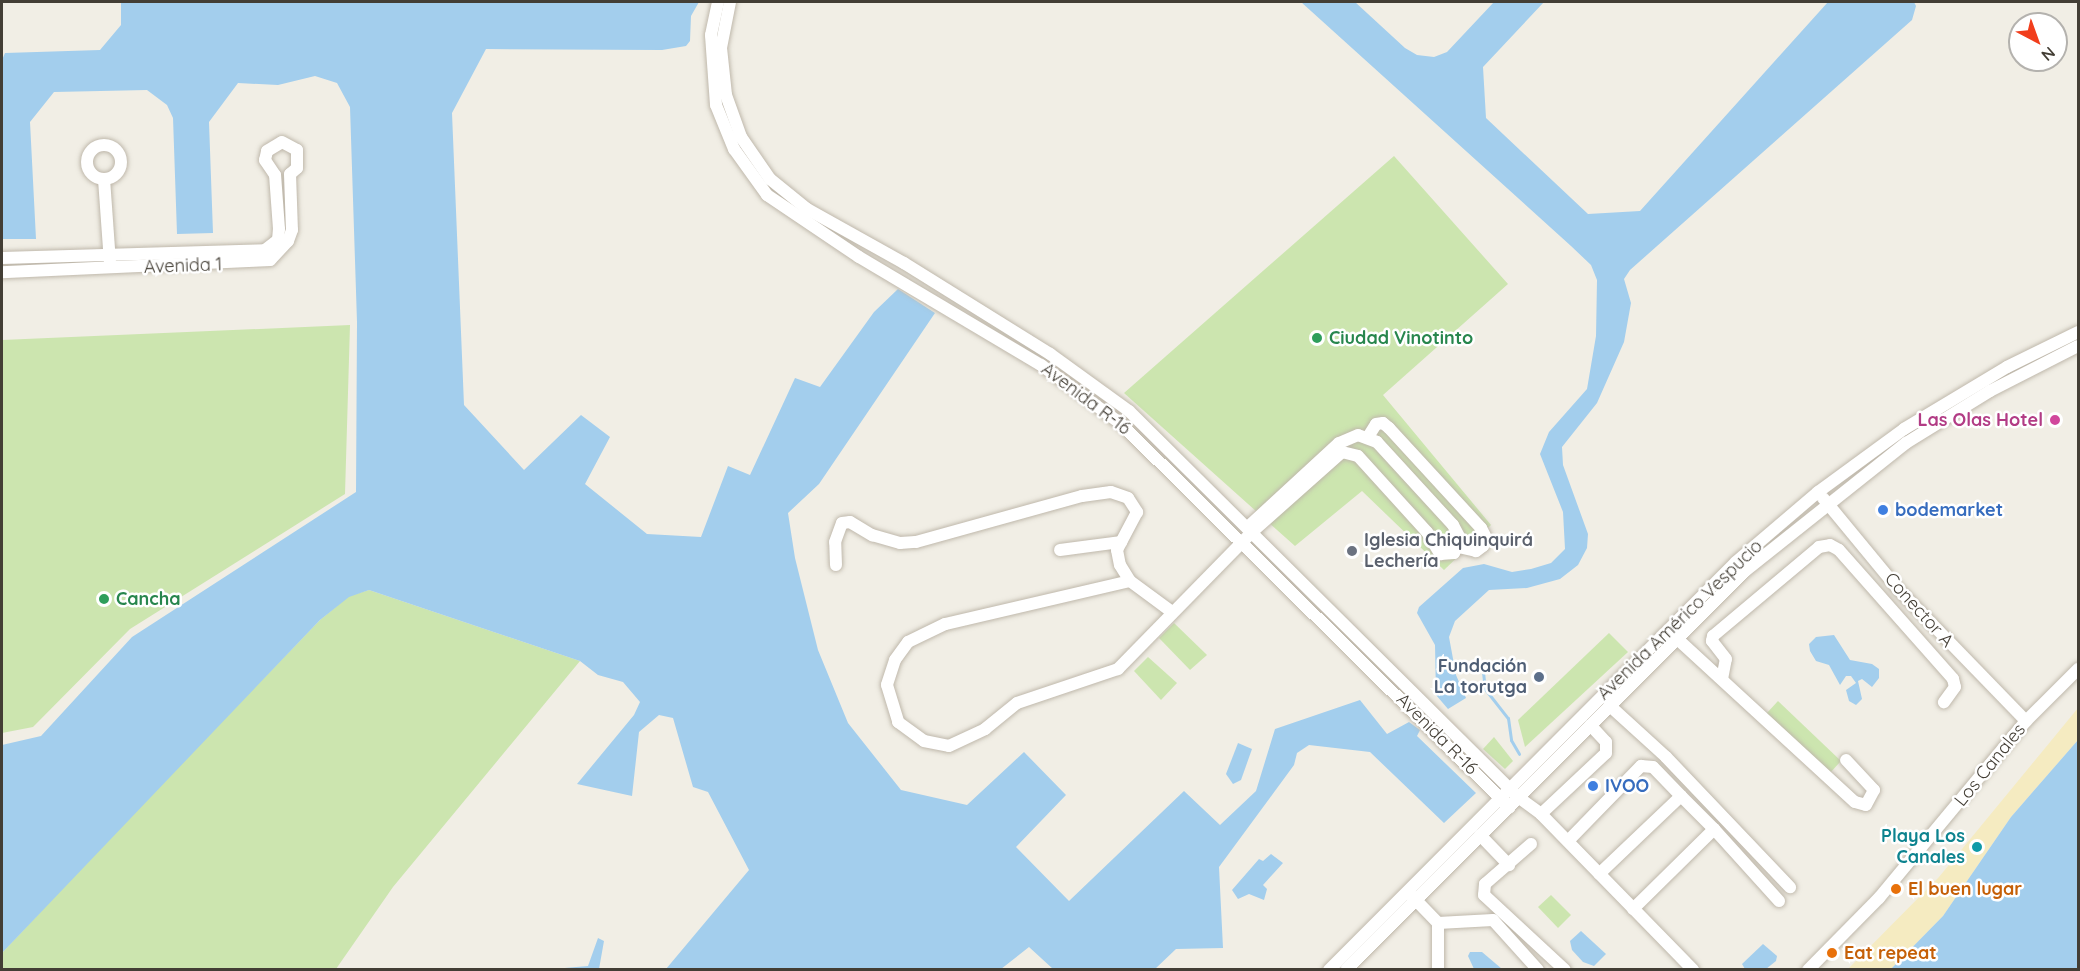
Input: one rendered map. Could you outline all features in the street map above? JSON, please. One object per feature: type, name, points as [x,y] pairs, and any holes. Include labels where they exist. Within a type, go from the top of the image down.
[{"type":"street","name":"Avenida R-16","points":[[718,2],[711,35],[716,105],[744,166],[781,207],[994,335],[1086,396],[1148,446],[1296,575],[1518,797],[1540,814],[1693,969]]},
{"type":"street","name":"Avenida R-16","points":[[730,2],[722,48],[733,119],[753,158],[789,197],[904,263],[1093,384],[1152,432],[1247,534],[1287,585],[1504,802]]},
{"type":"street","name":"Avenida 1","points":[[2,258],[251,252],[272,246],[279,229],[275,175],[265,160],[273,144],[282,142],[297,150],[297,168],[290,174],[292,230],[280,252],[256,263],[2,272]]},
{"type":"street","points":[[275,175],[290,174]]},
{"type":"street","points":[[104,179],[110,269]]},
{"type":"street","points":[[781,207],[789,197]]},
{"type":"street","points":[[189,253],[189,266]]},
{"type":"street","points":[[39,256],[39,272]]},
{"type":"street","name":"Avenida Américo Vespucio","points":[[1329,969],[1480,835],[1504,802],[1509,788],[1736,562],[1818,492],[1956,397],[2079,332]]},
{"type":"street","name":"Avenida Américo Vespucio","points":[[1347,969],[1411,896],[1504,802],[1518,797],[1745,571],[1827,502],[1945,418],[2079,346]]},
{"type":"street","points":[[1368,437],[1376,424],[1389,428],[1481,528],[1485,536],[1483,546],[1476,551],[1459,547]]},
{"type":"street","points":[[1130,581],[945,624],[908,642],[895,660],[887,685],[898,722],[907,732],[938,745],[966,741],[1017,702],[1118,669],[1247,534],[1339,443],[1349,437],[1368,437],[1453,525],[1461,540],[1459,547],[1447,555],[1435,550],[1427,532],[1350,452],[1333,456],[1247,534]]},
{"type":"street","points":[[836,565],[835,542],[842,523],[850,522],[872,535],[900,543],[916,542],[1082,496],[1111,492],[1128,498],[1137,512],[1121,542],[1118,558],[1130,581],[1172,612]]},
{"type":"street","name":"Conector A","points":[[1818,492],[1911,603],[2026,722]]},
{"type":"street","points":[[1060,550],[1121,542]]},
{"type":"street","points":[[1722,679],[1726,659],[1712,641],[1713,636],[1820,548],[1830,545],[1839,550],[1953,679],[1955,687],[1944,702]]},
{"type":"street","points":[[1287,585],[1296,575]]},
{"type":"street","points":[[1898,617],[1911,603]]},
{"type":"street","points":[[1666,630],[1855,802],[1866,805],[1874,790],[1846,760]]},
{"type":"street","name":"Los Canales","points":[[1808,969],[1918,855],[2026,722],[2079,669]]},
{"type":"street","points":[[1608,689],[1610,706],[1666,757],[1790,887]]},
{"type":"street","points":[[1540,814],[1606,753],[1606,742],[1590,725]]},
{"type":"street","points":[[1568,842],[1641,766],[1653,767],[1714,829],[1779,901]]},
{"type":"street","points":[[1599,874],[1681,796]]},
{"type":"street","points":[[1633,909],[1714,829]]},
{"type":"street","points":[[1480,835],[1509,865]]},
{"type":"street","points":[[1531,844],[1485,884],[1484,895],[1565,969]]},
{"type":"street","points":[[1411,896],[1438,923],[1438,969]]},
{"type":"street","points":[[1438,923],[1493,920],[1538,969]]},
{"type":"green space","name":"Ciudad Vinotinto","points":[[1394,156],[1508,284],[1383,395],[1491,525],[1444,570],[1362,491],[1295,546],[1124,393]]},
{"type":"green space","points":[[350,325],[345,494],[130,629],[33,727],[2,733],[2,340]]},
{"type":"green space","points":[[369,590],[580,661],[393,887],[336,969],[2,969],[2,953],[135,811],[320,620],[349,596]]},
{"type":"green space","points":[[1174,623],[1207,655],[1190,670],[1159,638]]},
{"type":"green space","points":[[1609,633],[1628,652],[1525,747],[1518,720]]},
{"type":"green space","points":[[1148,657],[1177,683],[1161,700],[1134,671]]},
{"type":"green space","points":[[1778,701],[1841,761],[1829,774],[1766,714]]},
{"type":"green space","points":[[1494,737],[1513,761],[1505,769],[1483,749]]},
{"type":"green space","points":[[1551,895],[1571,915],[1558,928],[1538,907]]},
{"type":"sand","name":"Playa Los Canales","points":[[2078,708],[2078,740],[2011,817],[1943,916],[1891,969],[1847,970],[1939,877]]},
{"type":"water","points":[[121,2],[699,2],[691,16],[690,41],[686,46],[662,50],[486,49],[452,113],[464,405],[524,470],[581,415],[610,437],[585,484],[647,534],[701,537],[728,466],[750,475],[795,378],[820,387],[874,312],[898,289],[935,313],[819,484],[788,513],[795,558],[818,650],[848,723],[901,790],[967,805],[1024,752],[1066,795],[1016,847],[1069,901],[1184,791],[1220,825],[1256,791],[1275,729],[1360,700],[1387,734],[1409,722],[1420,730],[1417,736],[1476,793],[1444,823],[1370,752],[1309,745],[1297,753],[1294,765],[1219,867],[1223,948],[1176,949],[1155,969],[1053,969],[1029,947],[1001,969],[666,969],[749,870],[708,792],[693,787],[673,718],[659,715],[639,732],[632,796],[577,784],[634,715],[640,702],[623,682],[598,675],[580,661],[369,590],[349,597],[320,620],[2,953],[2,745],[41,736],[132,637],[356,492],[357,322],[350,107],[337,83],[315,76],[278,85],[238,83],[209,122],[213,233],[177,234],[173,118],[167,105],[147,90],[54,92],[30,122],[36,239],[2,239],[2,60],[5,53],[100,50],[121,25]]},
{"type":"water","points":[[1301,2],[1355,2],[1405,48],[1417,55],[1434,57],[1447,52],[1494,2],[1544,2],[1483,67],[1486,118],[1588,214],[1640,211],[1828,2],[1914,2],[1916,6],[1912,20],[1630,270],[1624,279],[1631,303],[1624,342],[1597,403],[1562,447],[1563,465],[1588,534],[1587,548],[1578,565],[1560,579],[1527,588],[1489,590],[1455,621],[1449,637],[1456,675],[1466,698],[1448,709],[1436,695],[1435,645],[1417,613],[1419,607],[1463,568],[1484,564],[1512,572],[1531,569],[1551,563],[1565,549],[1563,512],[1540,454],[1549,432],[1587,389],[1596,336],[1597,280],[1591,265],[1571,246]]},
{"type":"water","points":[[1834,635],[1850,660],[1872,664],[1879,669],[1879,678],[1872,687],[1862,679],[1858,681],[1862,699],[1856,705],[1849,701],[1846,690],[1856,683],[1851,676],[1846,676],[1840,685],[1829,665],[1816,661],[1810,651],[1809,644],[1816,637]]},
{"type":"water","points":[[2078,740],[2078,969],[1891,969],[1943,916],[2011,817]]},
{"type":"water","points":[[1238,743],[1252,749],[1241,780],[1233,784],[1226,774]]},
{"type":"water","points":[[1271,854],[1283,863],[1263,885],[1267,889],[1264,900],[1249,894],[1238,899],[1232,890],[1259,859],[1263,861]]},
{"type":"water","points":[[1581,931],[1606,954],[1594,966],[1583,962],[1572,950],[1570,941]]},
{"type":"water","points":[[598,938],[604,941],[599,969],[553,969],[588,966]]},
{"type":"water","points":[[1763,944],[1777,956],[1776,961],[1766,969],[1745,969],[1742,964]]},
{"type":"water","points":[[1470,952],[1482,952],[1502,969],[1474,969],[1468,956]]},
{"type":"waterway","points":[[1482,662],[1485,689],[1508,718],[1511,740],[1519,754]]},
{"type":"place","name":"Ciudad Vinotinto","points":[[1317,338]]},
{"type":"place","name":"Las Olas Hotel","points":[[2055,420]]},
{"type":"place","name":"bodemarket","points":[[1883,510]]},
{"type":"place","name":"Iglesia Chiquinquirá Lechería","points":[[1352,551]]},
{"type":"place","name":"Cancha","points":[[104,599]]},
{"type":"place","name":"Fundación La torutga","points":[[1539,677]]},
{"type":"place","name":"IVOO","points":[[1593,786]]},
{"type":"place","name":"Playa Los Canales","points":[[1977,847]]},
{"type":"place","name":"El buen lugar","points":[[1896,889]]},
{"type":"place","name":"Eat repeat","points":[[1832,953]]}]
